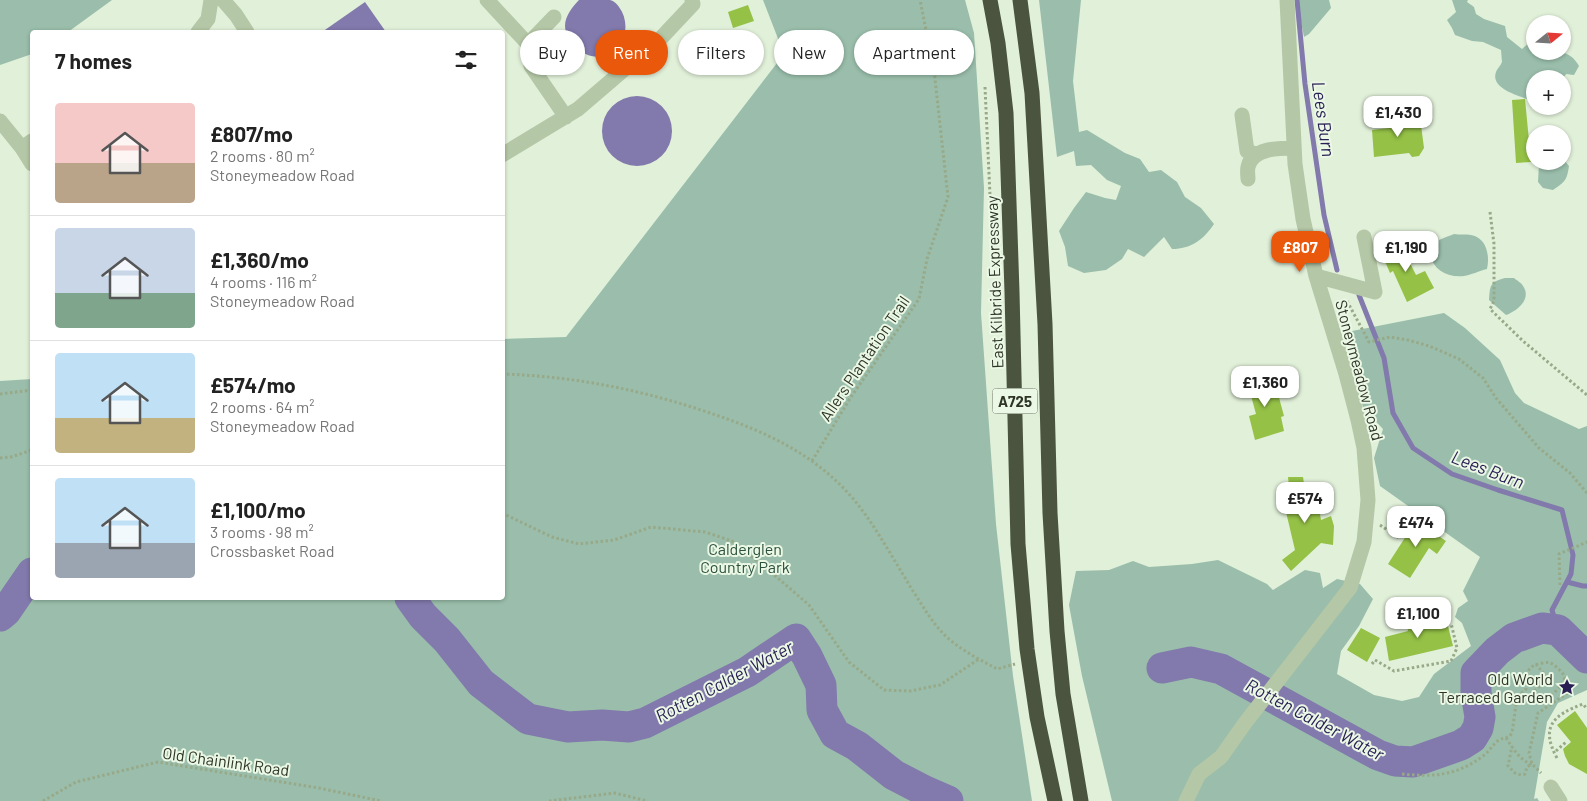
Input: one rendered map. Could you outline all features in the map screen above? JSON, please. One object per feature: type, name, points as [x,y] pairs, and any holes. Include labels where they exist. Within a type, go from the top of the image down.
[{"type":"highway","name":"East Kilbride Expressway","points":[[990,0],[998,43],[1006,113],[1018,544],[1027,649],[1037,717],[1055,801]]},
{"type":"highway","name":"A725","points":[[1020,0],[1032,93],[1045,324],[1050,512],[1057,631],[1063,694],[1082,801]]},
{"type":"street","points":[[200,30],[208,19],[211,0]]},
{"type":"street","points":[[223,0],[246,30]]},
{"type":"street","points":[[487,0],[520,35]]},
{"type":"street","points":[[505,153],[578,110],[662,37],[693,4],[692,0]]},
{"type":"street","name":"Stoneymeadow Road","points":[[1186,801],[1199,774],[1221,757],[1296,656],[1350,588],[1364,542],[1368,500],[1364,448],[1346,374],[1316,276],[1303,218],[1295,164],[1287,0]]},
{"type":"street","points":[[542,30],[554,18]]},
{"type":"street","points":[[536,75],[566,117]]},
{"type":"street","points":[[1242,115],[1247,151],[1256,154],[1278,148],[1294,148]]},
{"type":"street","points":[[0,121],[27,144]]},
{"type":"street","points":[[1248,180],[1248,166],[1256,154]]},
{"type":"street","points":[[1316,276],[1375,292],[1364,237]]},
{"type":"street","points":[[1551,787],[1560,801]]},
{"type":"path","name":"Allers Plantation Trail","points":[[812,461],[851,397],[919,299],[926,259],[948,197],[934,70],[920,0]]},
{"type":"path","points":[[1490,212],[1494,244],[1494,302],[1490,309],[1523,342],[1587,395]]},
{"type":"path","points":[[1335,282],[1370,342],[1388,337],[1408,340],[1429,346],[1459,359],[1483,378],[1496,398],[1539,448],[1570,473],[1587,493]]},
{"type":"path","points":[[505,374],[577,379],[626,388],[735,421],[779,440],[812,461],[842,485],[865,514],[927,614],[949,638],[997,669],[1017,664]]},
{"type":"path","points":[[0,394],[30,390]]},
{"type":"path","points":[[0,458],[11,457],[30,451]]},
{"type":"path","points":[[505,514],[552,537],[578,544],[614,540],[651,527],[705,532],[732,542],[809,605],[849,662],[884,690],[910,692],[940,685],[979,659]]},
{"type":"path","points":[[1379,525],[1399,538]]},
{"type":"path","points":[[1560,586],[1558,554],[1587,542]]},
{"type":"path","points":[[1372,664],[1375,660],[1394,671],[1451,661],[1457,648],[1451,623]]},
{"type":"path","points":[[1532,764],[1529,753],[1538,713],[1572,690],[1569,681],[1554,664],[1548,662],[1535,664],[1529,669],[1526,676],[1526,689],[1538,700],[1543,699],[1563,685],[1565,677]]},
{"type":"path","points":[[1531,694],[1548,678],[1535,664]]},
{"type":"path","points":[[1402,774],[1437,776],[1467,766],[1488,752],[1499,741],[1509,737],[1512,733],[1517,697],[1526,689]]},
{"type":"path","points":[[1558,758],[1550,742],[1549,729],[1551,722],[1578,705],[1583,704],[1587,709]]},
{"type":"path","points":[[1506,738],[1527,762],[1532,764],[1541,773]]},
{"type":"path","points":[[1556,751],[1566,742]]},
{"type":"path","points":[[1512,746],[1508,766],[1515,773],[1525,774],[1527,767],[1532,764]]},
{"type":"path","name":"Old Chainlink Road","points":[[42,801],[76,782],[158,762],[319,788],[381,801]]},
{"type":"path","points":[[549,801],[615,792],[647,801]]},
{"type":"green space","points":[[0,0],[112,0],[71,30],[30,30],[30,55],[0,65]]},
{"type":"green space","name":"Calderglen Country Park","points":[[763,0],[965,0],[973,30],[854,30],[854,75],[974,75],[974,33],[984,188],[981,313],[996,524],[1013,676],[1032,801],[0,801],[0,381],[30,379],[30,600],[505,600],[505,339],[566,337],[774,67],[774,75],[844,75],[844,30],[775,30]]},
{"type":"green space","points":[[1039,0],[1081,0],[1073,81],[1079,132],[1087,130],[1125,153],[1140,159],[1149,172],[1161,170],[1177,182],[1185,197],[1201,208],[1214,224],[1201,239],[1191,245],[1172,249],[1164,237],[1144,257],[1128,249],[1122,259],[1106,270],[1084,273],[1068,266],[1065,247],[1059,231],[1074,208],[1086,192],[1116,200],[1121,186],[1107,180],[1091,165],[1076,166],[1074,151],[1057,157]]},
{"type":"green space","points":[[1297,0],[1329,0],[1331,8],[1309,34],[1304,37]]},
{"type":"green space","points":[[1452,0],[1468,0],[1467,2],[1474,7],[1476,14],[1484,19],[1505,26],[1507,37],[1522,49],[1526,45],[1526,60],[1571,60],[1571,57],[1579,66],[1574,75],[1571,75],[1571,70],[1526,70],[1526,99],[1506,90],[1497,83],[1495,78],[1502,62],[1501,50],[1483,42],[1472,41],[1455,35],[1447,20],[1456,12]]},
{"type":"green space","points":[[1539,170],[1568,170],[1565,180],[1553,190],[1543,188],[1538,182]]},
{"type":"green space","points":[[1454,234],[1471,235],[1481,240],[1486,248],[1487,269],[1457,276],[1445,273],[1436,266],[1432,261],[1429,248],[1437,241]]},
{"type":"green space","points":[[1514,278],[1522,285],[1526,295],[1522,304],[1515,311],[1506,315],[1489,300],[1492,285],[1496,281]]},
{"type":"green space","points":[[1444,313],[1465,328],[1500,360],[1515,393],[1524,403],[1579,429],[1587,426],[1587,690],[1558,703],[1547,722],[1534,799],[1537,798],[1539,801],[1112,801],[1082,676],[1069,605],[1076,571],[1109,570],[1133,561],[1149,567],[1218,560],[1267,584],[1273,590],[1305,570],[1320,573],[1323,588],[1337,579],[1360,584],[1373,599],[1359,626],[1341,651],[1337,674],[1374,695],[1402,701],[1419,697],[1434,674],[1471,646],[1462,623],[1455,617],[1458,608],[1468,601],[1463,591],[1480,557],[1380,486],[1374,458],[1383,429],[1363,408],[1347,332]]},
{"type":"shaded area","points":[[579,0],[610,0],[623,13],[625,30],[595,30],[595,56],[585,54],[585,30],[566,30],[566,19]]},
{"type":"shaded area","points":[[365,2],[385,30],[325,30]]},
{"type":"shaded area","points":[[644,96],[657,102],[666,111],[670,117],[672,131],[670,145],[662,156],[651,164],[630,166],[623,164],[612,156],[604,145],[602,124],[604,117],[612,106],[623,98]]},
{"type":"building","points":[[748,5],[754,21],[733,28],[728,12]]},
{"type":"building","points":[[1525,99],[1527,125],[1526,162],[1516,163],[1512,100]]},
{"type":"building","points":[[1408,114],[1409,126],[1421,125],[1424,148],[1419,156],[1412,157],[1409,153],[1374,157],[1372,130],[1389,128],[1388,116]]},
{"type":"building","points":[[1400,243],[1416,275],[1425,271],[1434,288],[1407,302],[1393,271],[1390,273],[1381,252]]},
{"type":"building","points":[[1270,375],[1284,416],[1281,417],[1284,431],[1255,440],[1249,416],[1256,414],[1247,381]]},
{"type":"building","points":[[1288,477],[1303,477],[1307,503],[1318,502],[1321,520],[1331,516],[1334,526],[1333,545],[1321,543],[1291,571],[1282,560],[1295,550],[1286,512],[1288,511],[1287,508],[1291,507]]},
{"type":"building","points":[[1417,519],[1446,541],[1437,554],[1429,548],[1410,578],[1388,564]]},
{"type":"building","points":[[1420,615],[1424,628],[1447,622],[1453,646],[1389,661],[1385,637],[1408,631],[1405,618]]},
{"type":"building","points":[[1361,628],[1380,638],[1367,662],[1347,650]]},
{"type":"building","points":[[1575,711],[1587,728],[1587,774],[1569,764],[1563,749],[1571,742],[1557,725]]},
{"type":"waterway","name":"Lees Burn","points":[[1297,0],[1305,84],[1324,215],[1337,270]]},
{"type":"waterway","name":"Lees Burn","points":[[1359,295],[1384,358],[1393,413],[1413,448],[1452,474],[1562,510],[1573,555],[1571,574],[1552,610],[1558,630]]},
{"type":"waterway","name":"Rotten Calder Water","points":[[0,616],[6,611],[30,576]]},
{"type":"waterway","points":[[1567,582],[1587,586]]},
{"type":"waterway","points":[[0,599],[9,606]]},
{"type":"waterway","name":"Rotten Calder Water","points":[[411,600],[423,616],[447,640],[481,683],[528,719],[568,727],[602,725],[629,727],[645,723],[747,672],[796,639],[807,656],[821,685],[822,710],[835,734],[857,746],[894,775],[948,801]]},
{"type":"waterway","name":"Rotten Calder Water","points":[[1162,668],[1191,662],[1221,669],[1378,755],[1395,761],[1413,762],[1461,745],[1472,738],[1478,728],[1480,717],[1476,693],[1476,673],[1497,651],[1514,638],[1542,628],[1558,630],[1587,658]]},
{"type":"place","name":"Old World Terraced Garden","points":[[1567,687]]}]
